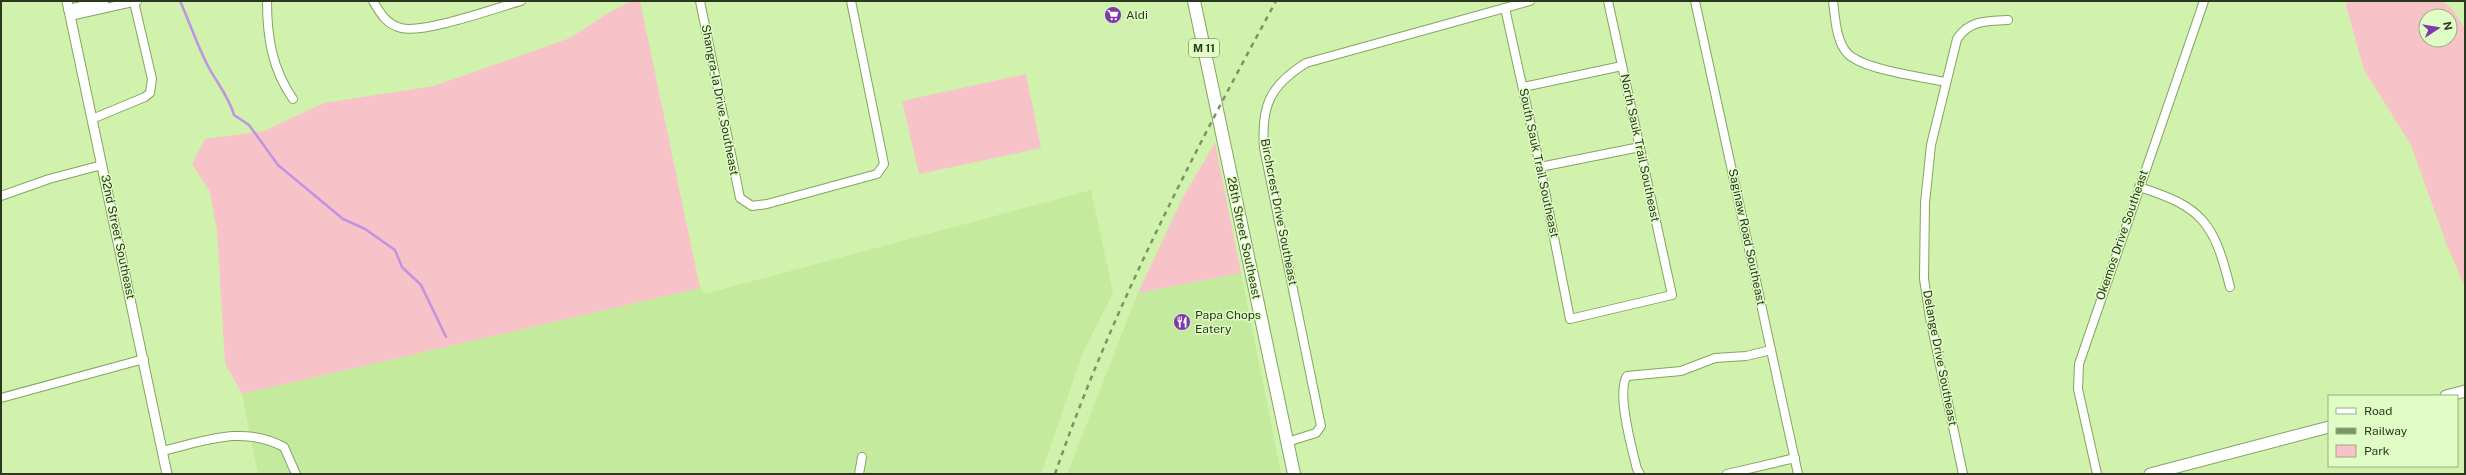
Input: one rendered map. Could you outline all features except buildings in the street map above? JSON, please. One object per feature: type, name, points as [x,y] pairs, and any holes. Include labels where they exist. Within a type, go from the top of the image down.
[{"type":"main road","name":"28th Street Southeast","points":[[1194,1],[1294,474]]},
{"type":"main road","points":[[2450,395],[2465,391]]},
{"type":"main road","points":[[2150,474],[2328,427]]},
{"type":"street","points":[[68,9],[104,1]]},
{"type":"street","points":[[68,9],[136,1],[152,79],[150,93],[145,97],[92,119]]},
{"type":"street","points":[[267,1],[272,55],[281,82],[293,99]]},
{"type":"street","points":[[373,1],[383,18],[400,28],[409,29],[440,23],[521,1]]},
{"type":"street","name":"Shangra-la Drive Southeast","points":[[700,1],[740,198],[752,206],[767,204],[877,174],[884,164],[851,1]]},
{"type":"street","name":"Birchcrest Drive Southeast","points":[[1287,442],[1316,433],[1321,426],[1264,148],[1262,124],[1269,100],[1283,80],[1306,63],[1530,1]]},
{"type":"street","name":"North Sauk Trail Southeast","points":[[1570,319],[1672,295],[1608,1]]},
{"type":"street","name":"Saginaw Road Southeast","points":[[1695,1],[1798,474]]},
{"type":"street","points":[[1833,1],[1839,38],[1848,53],[1862,63],[1946,82]]},
{"type":"street","name":"Okemos Drive Southeast","points":[[2097,474],[2078,389],[2080,364],[2139,187],[2204,1]]},
{"type":"street","name":"South Sauk Trail Southeast","points":[[1505,8],[1540,167],[1570,319]]},
{"type":"street","name":"32nd Street Southeast","points":[[68,9],[144,359],[167,474]]},
{"type":"street","name":"Delange Drive Southeast","points":[[1964,474],[1930,318],[1924,279],[1925,203],[1931,145],[1957,39],[1964,29],[1972,24],[1986,21],[2008,20]]},
{"type":"street","points":[[1523,87],[1622,66]]},
{"type":"street","points":[[1540,167],[1640,147]]},
{"type":"street","points":[[1,196],[48,179],[102,165]]},
{"type":"street","points":[[2139,187],[2167,195],[2188,206],[2208,226],[2221,250],[2230,287]]},
{"type":"street","points":[[1640,474],[1636,469],[1622,391],[1623,382],[1627,376],[1681,371],[1714,358],[1746,356],[1771,350]]},
{"type":"street","points":[[1,398],[144,359]]},
{"type":"street","points":[[162,451],[226,436],[254,435],[284,448],[296,474]]},
{"type":"street","points":[[859,474],[862,457]]},
{"type":"street","points":[[1727,474],[1795,458]]},
{"type":"shaded area","points":[[1091,190],[1113,293],[1083,352],[1041,474],[258,474],[242,394],[700,288],[705,294]]},
{"type":"shaded area","points":[[1241,273],[1281,474],[1067,474],[1138,293]]},
{"type":"green space","points":[[631,1],[640,1],[700,288],[242,394],[225,363],[217,230],[210,192],[192,164],[205,139],[264,131],[324,103],[434,86],[570,38],[605,15]]},
{"type":"green space","points":[[2348,1],[2442,1],[2451,8],[2418,8],[2418,48],[2458,48],[2458,18],[2465,29],[2465,287],[2446,243],[2411,145],[2364,70],[2346,5]]},
{"type":"green space","points":[[1026,74],[1041,148],[919,174],[902,101]]},
{"type":"green space","points":[[1215,143],[1241,273],[1138,293],[1182,199]]},
{"type":"waterway","points":[[180,1],[204,58],[226,96],[234,115],[249,125],[278,165],[343,219],[365,229],[395,250],[402,267],[421,285],[446,337]]},
{"type":"railway","points":[[1055,474],[1077,413],[1128,292],[1214,116],[1276,1]]},
{"type":"place","name":"Aldi","points":[[1113,15]]},
{"type":"place","name":"Papa Chops Eatery","points":[[1182,322]]}]
